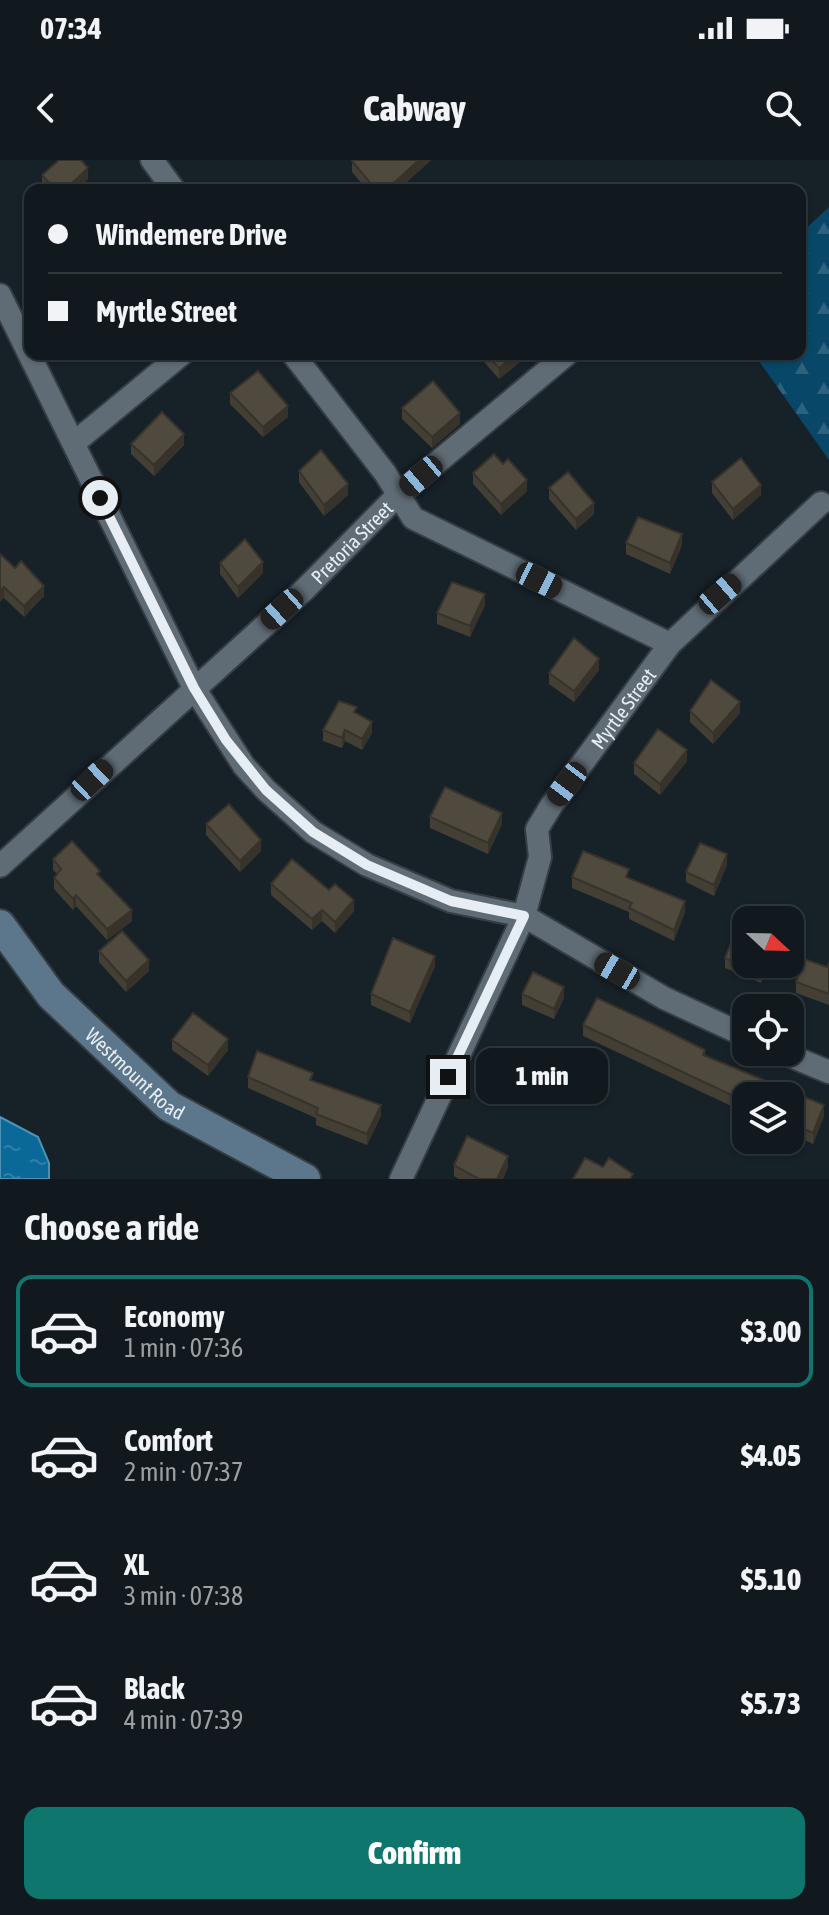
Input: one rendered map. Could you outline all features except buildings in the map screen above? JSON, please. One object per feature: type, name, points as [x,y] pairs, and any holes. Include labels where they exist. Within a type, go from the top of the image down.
[{"type":"main road","name":"Westmount Road","points":[[0,925],[51,995],[169,1106],[305,1179]]},
{"type":"street","points":[[152,160],[170,184]]},
{"type":"street","points":[[0,295],[24,343]]},
{"type":"street","points":[[32,360],[194,688],[244,766],[266,790],[338,849],[451,901],[524,916],[664,998],[732,1030]]},
{"type":"street","points":[[74,443],[175,360]]},
{"type":"street","points":[[298,360],[385,473],[397,496],[424,526],[670,644]]},
{"type":"street","name":"Pretoria Street","points":[[0,866],[304,590],[397,496],[560,360]]},
{"type":"street","name":"Myrtle Street","points":[[401,1179],[524,916],[540,857],[537,829],[670,644],[821,503]]},
{"type":"street","points":[[804,1062],[829,1072]]},
{"type":"green space","points":[[829,207],[829,460],[758,360],[806,360],[806,228]]},
{"type":"water","points":[[0,1117],[38,1137],[49,1163],[49,1179],[0,1179]]},
{"type":"route","points":[[100,498],[194,688],[244,766],[266,790],[313,832],[367,865],[451,901],[524,916],[448,1077]]}]
